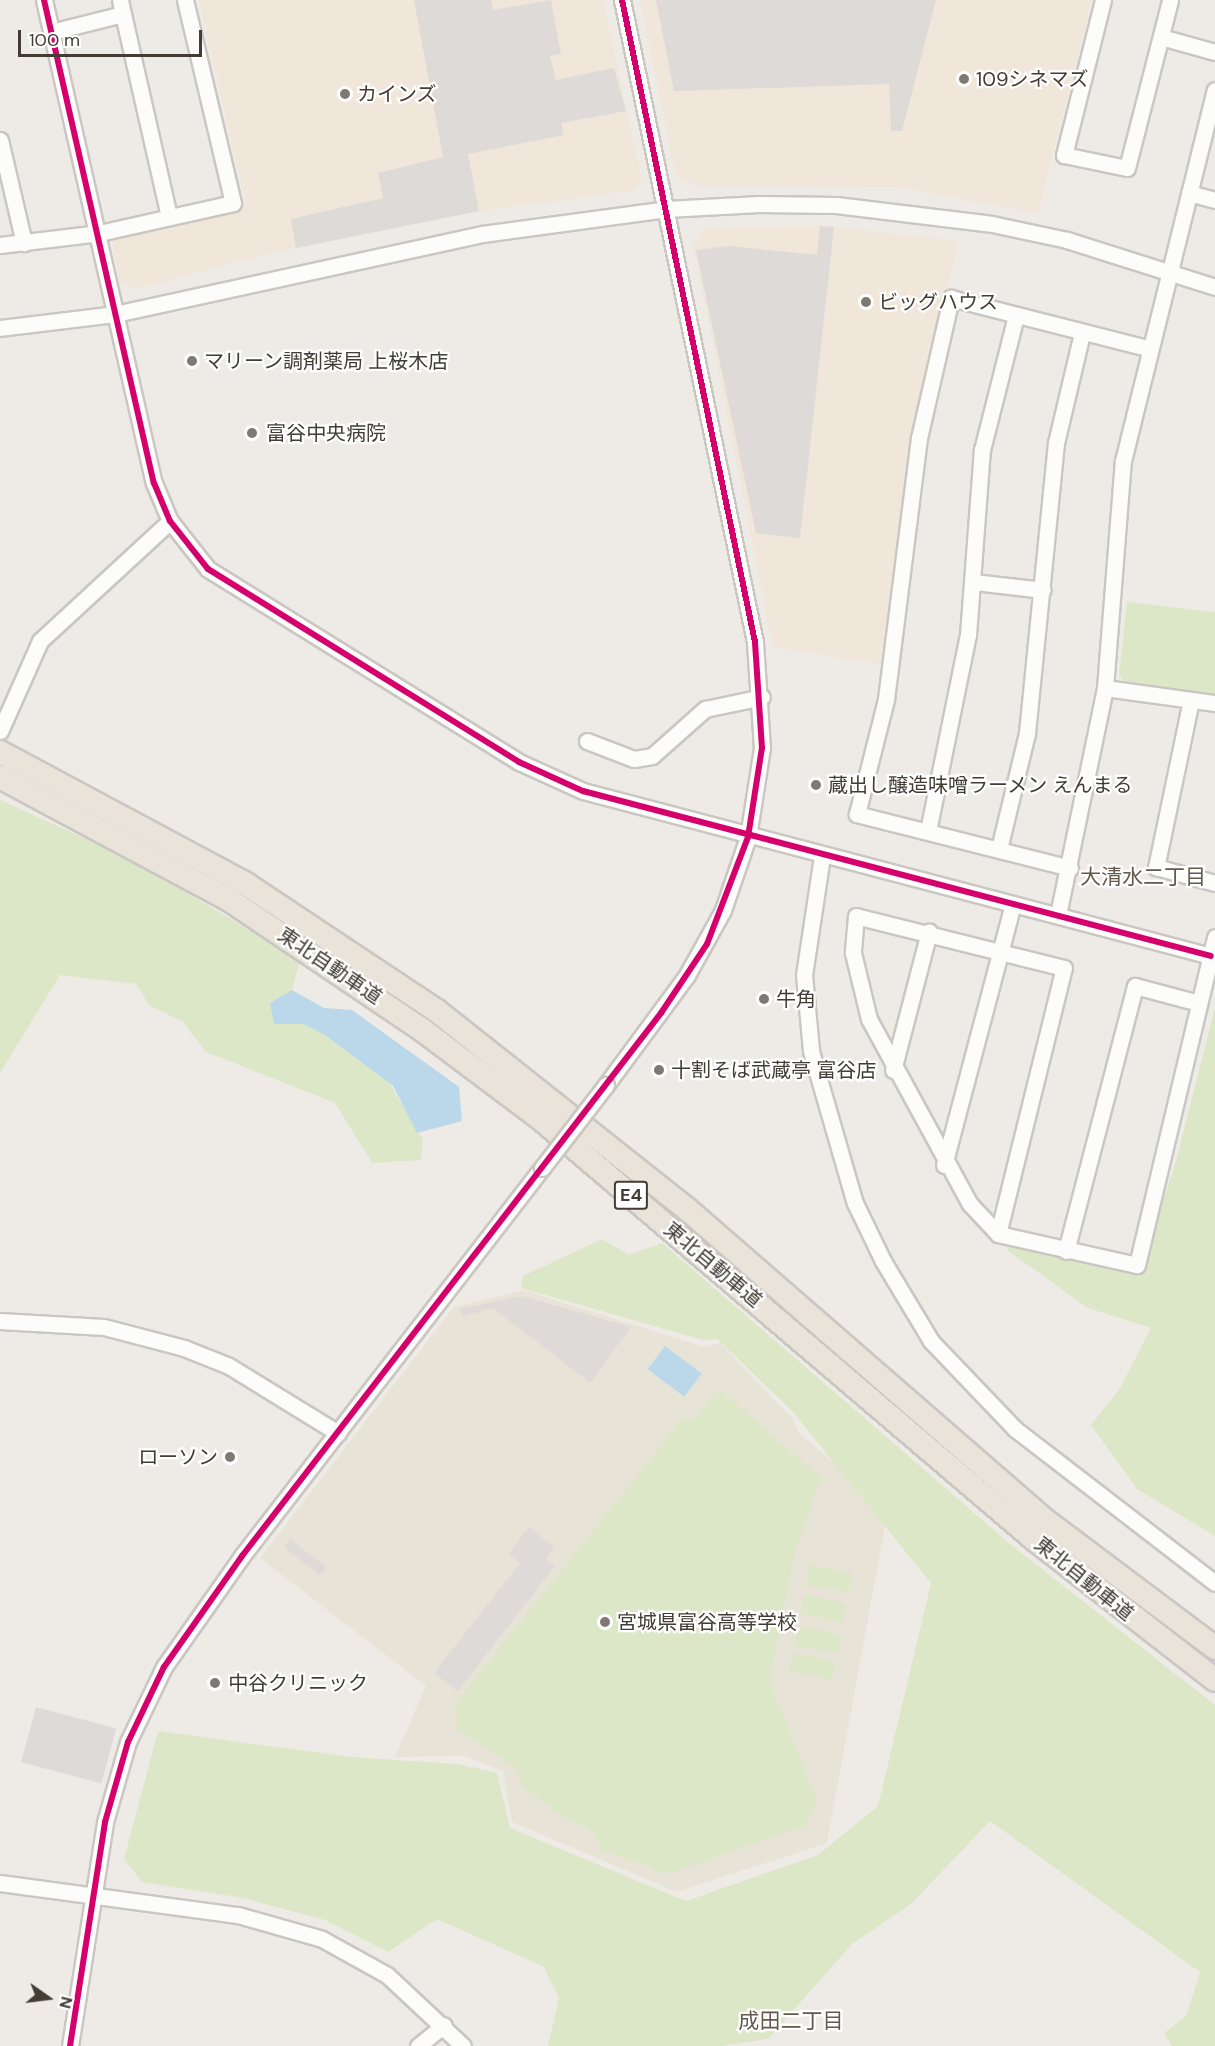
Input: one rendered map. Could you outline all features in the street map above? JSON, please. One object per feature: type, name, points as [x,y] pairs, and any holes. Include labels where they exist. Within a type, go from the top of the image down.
[{"type":"highway","name":"東北自動車道","points":[[0,752],[246,884],[437,1011],[687,1209],[1050,1524],[1215,1648]]},
{"type":"highway","name":"東北自動車道","points":[[0,777],[228,899],[421,1029],[542,1120],[1034,1539],[1215,1680]]},
{"type":"street","points":[[44,0],[99,233],[154,483],[170,521],[187,546],[229,584],[519,762],[607,800],[1210,956]]},
{"type":"street","points":[[0,245],[99,233],[234,203],[185,0]]},
{"type":"street","points":[[70,2046],[92,1895],[115,1779],[164,1666],[338,1433],[606,1085],[707,944],[748,837],[760,768],[762,697],[666,209],[622,0]]},
{"type":"street","points":[[1102,0],[1064,155],[1127,168],[1170,0]]},
{"type":"street","points":[[51,32],[121,7],[169,217]]},
{"type":"street","points":[[1161,37],[1215,52]]},
{"type":"street","points":[[1058,915],[1070,867],[1105,688],[1122,461],[1147,348],[1190,193],[1215,90]]},
{"type":"street","points":[[0,140],[24,243]]},
{"type":"street","points":[[1190,193],[1215,201]]},
{"type":"street","points":[[0,328],[115,314],[482,234],[666,209],[831,205],[913,212],[1067,240],[1169,269],[1215,287]]},
{"type":"street","points":[[1070,867],[856,813],[886,699],[919,438],[951,298],[1147,348]]},
{"type":"street","points":[[928,831],[957,706],[974,582],[982,450],[1016,316]]},
{"type":"street","points":[[999,849],[1027,733],[1058,427],[1083,333]]},
{"type":"street","points":[[0,731],[40,641],[170,521]]},
{"type":"street","points":[[974,582],[1043,590]]},
{"type":"street","points":[[1105,688],[1215,703]]},
{"type":"street","points":[[587,741],[634,759],[652,756],[705,710],[762,697]]},
{"type":"street","points":[[1191,700],[1156,867],[1215,883]]},
{"type":"street","points":[[822,856],[804,975],[811,1051],[855,1203],[883,1262],[931,1341],[1007,1422],[1215,1583]]},
{"type":"street","points":[[944,1165],[1012,904]]},
{"type":"street","points":[[998,1234],[1064,968],[1000,949],[856,916],[852,923],[861,990],[893,1070],[944,1165],[969,1204],[998,1234],[1137,1265],[1215,937]]},
{"type":"street","points":[[893,1070],[929,932]]},
{"type":"street","points":[[1066,1251],[1135,986],[1199,1003]]},
{"type":"street","points":[[0,1321],[104,1327],[184,1348],[229,1366],[338,1433]]},
{"type":"street","points":[[0,1883],[238,1915],[322,1939],[387,1974],[444,2025],[463,2046]]},
{"type":"street","points":[[418,2046],[444,2025]]},
{"type":"shaded area","points":[[199,0],[603,0],[642,180],[636,190],[479,211],[259,256],[133,290],[120,283],[112,244],[115,236],[246,205]]},
{"type":"shaded area","points":[[414,0],[491,0],[493,10],[551,0],[561,54],[550,56],[556,80],[614,68],[626,111],[561,123],[564,135],[468,154],[479,211],[296,248],[291,219],[383,198],[378,173],[443,157]]},
{"type":"shaded area","points":[[640,0],[1092,0],[1038,213],[899,187],[697,186],[675,174]]},
{"type":"shaded area","points":[[656,0],[936,0],[902,131],[891,131],[889,84],[674,91]]},
{"type":"shaded area","points":[[820,226],[959,241],[915,417],[884,664],[773,647],[693,245],[705,227]]},
{"type":"shaded area","points":[[820,226],[834,227],[800,538],[756,533],[696,250],[729,246],[817,255]]},
{"type":"shaded area","name":"宮城県富谷高等学校","points":[[523,1290],[704,1347],[720,1343],[792,1418],[800,1434],[888,1509],[827,1843],[677,1892],[512,1822],[503,1771],[465,1756],[395,1757],[426,1686],[260,1558],[454,1307]]},
{"type":"shaded area","points":[[522,1296],[631,1327],[590,1383],[493,1308],[463,1316],[460,1309]]},
{"type":"shaded area","points":[[529,1527],[554,1547],[546,1558],[555,1566],[458,1691],[434,1673],[520,1563],[509,1553]]},
{"type":"shaded area","points":[[290,1539],[326,1567],[320,1575],[284,1547]]},
{"type":"shaded area","points":[[36,1707],[116,1728],[101,1784],[21,1762]]},
{"type":"green space","points":[[1127,602],[1215,612],[1215,696],[1124,682],[1119,675]]},
{"type":"green space","points":[[0,800],[126,857],[300,960],[292,990],[270,1003],[279,1024],[303,1024],[325,1035],[390,1084],[423,1140],[421,1160],[372,1163],[335,1103],[206,1052],[183,1022],[149,1005],[136,984],[60,975],[0,1073]]},
{"type":"green space","points":[[1215,1008],[1215,1536],[1137,1489],[1091,1425],[1119,1390],[1151,1328],[1088,1308],[1007,1250],[1009,1241],[1139,1272],[1175,1165]]},
{"type":"green space","points":[[602,1239],[629,1255],[662,1243],[1009,1543],[1215,1705],[1215,2046],[1172,2046],[1164,2033],[1186,2016],[1200,1972],[990,1821],[911,1904],[852,1944],[768,2039],[721,2046],[548,2046],[559,1998],[544,1967],[437,1919],[388,1952],[325,1920],[243,1898],[142,1882],[124,1859],[158,1731],[351,1757],[458,1764],[497,1773],[510,1828],[686,1901],[818,1855],[878,1806],[931,1583],[792,1411],[717,1339],[703,1340],[521,1288],[523,1276]]},
{"type":"green space","points":[[719,1389],[821,1478],[794,1554],[770,1682],[817,1800],[806,1825],[669,1874],[601,1850],[594,1831],[566,1819],[522,1786],[516,1768],[457,1729],[456,1703],[685,1416],[693,1421]]},
{"type":"green space","points":[[810,1565],[852,1573],[848,1593],[806,1585]]},
{"type":"green space","points":[[804,1595],[846,1603],[843,1622],[800,1614]]},
{"type":"green space","points":[[798,1626],[841,1634],[838,1653],[794,1645]]},
{"type":"green space","points":[[793,1653],[835,1661],[832,1680],[789,1672]]},
{"type":"water","points":[[292,990],[324,1008],[352,1010],[459,1087],[462,1121],[417,1133],[393,1086],[325,1035],[303,1024],[274,1024],[270,1003]]},
{"type":"water","points":[[665,1346],[702,1374],[684,1397],[648,1369]]},
{"type":"cycle path","points":[[44,0],[154,483],[170,521],[208,569],[519,762],[583,791],[1211,956]]},
{"type":"cycle path","points":[[70,2046],[105,1822],[128,1742],[164,1667],[242,1556],[661,1013],[707,944],[748,837],[762,748],[755,642],[622,0]]},
{"type":"place","name":"109シネマズ","points":[[964,79]]},
{"type":"place","name":"カインズ","points":[[345,94]]},
{"type":"place","name":"ビッグハウス","points":[[866,302]]},
{"type":"place","name":"マリーン調剤薬局 上桜木店","points":[[192,361]]},
{"type":"place","name":"富谷中央病院","points":[[252,433]]},
{"type":"place","name":"蔵出し醸造味噌ラーメン えんまる","points":[[816,785]]},
{"type":"place","name":"牛角","points":[[764,999]]},
{"type":"place","name":"十割そば武蔵亭 富谷店","points":[[659,1070]]},
{"type":"place","name":"ローソン","points":[[230,1457]]},
{"type":"place","name":"宮城県富谷高等学校","points":[[605,1622]]},
{"type":"place","name":"中谷クリニック","points":[[215,1683]]},
{"type":"district","name":"大清水二丁目","points":[[1143,877]]},
{"type":"district","name":"成田二丁目","points":[[791,2021]]}]
